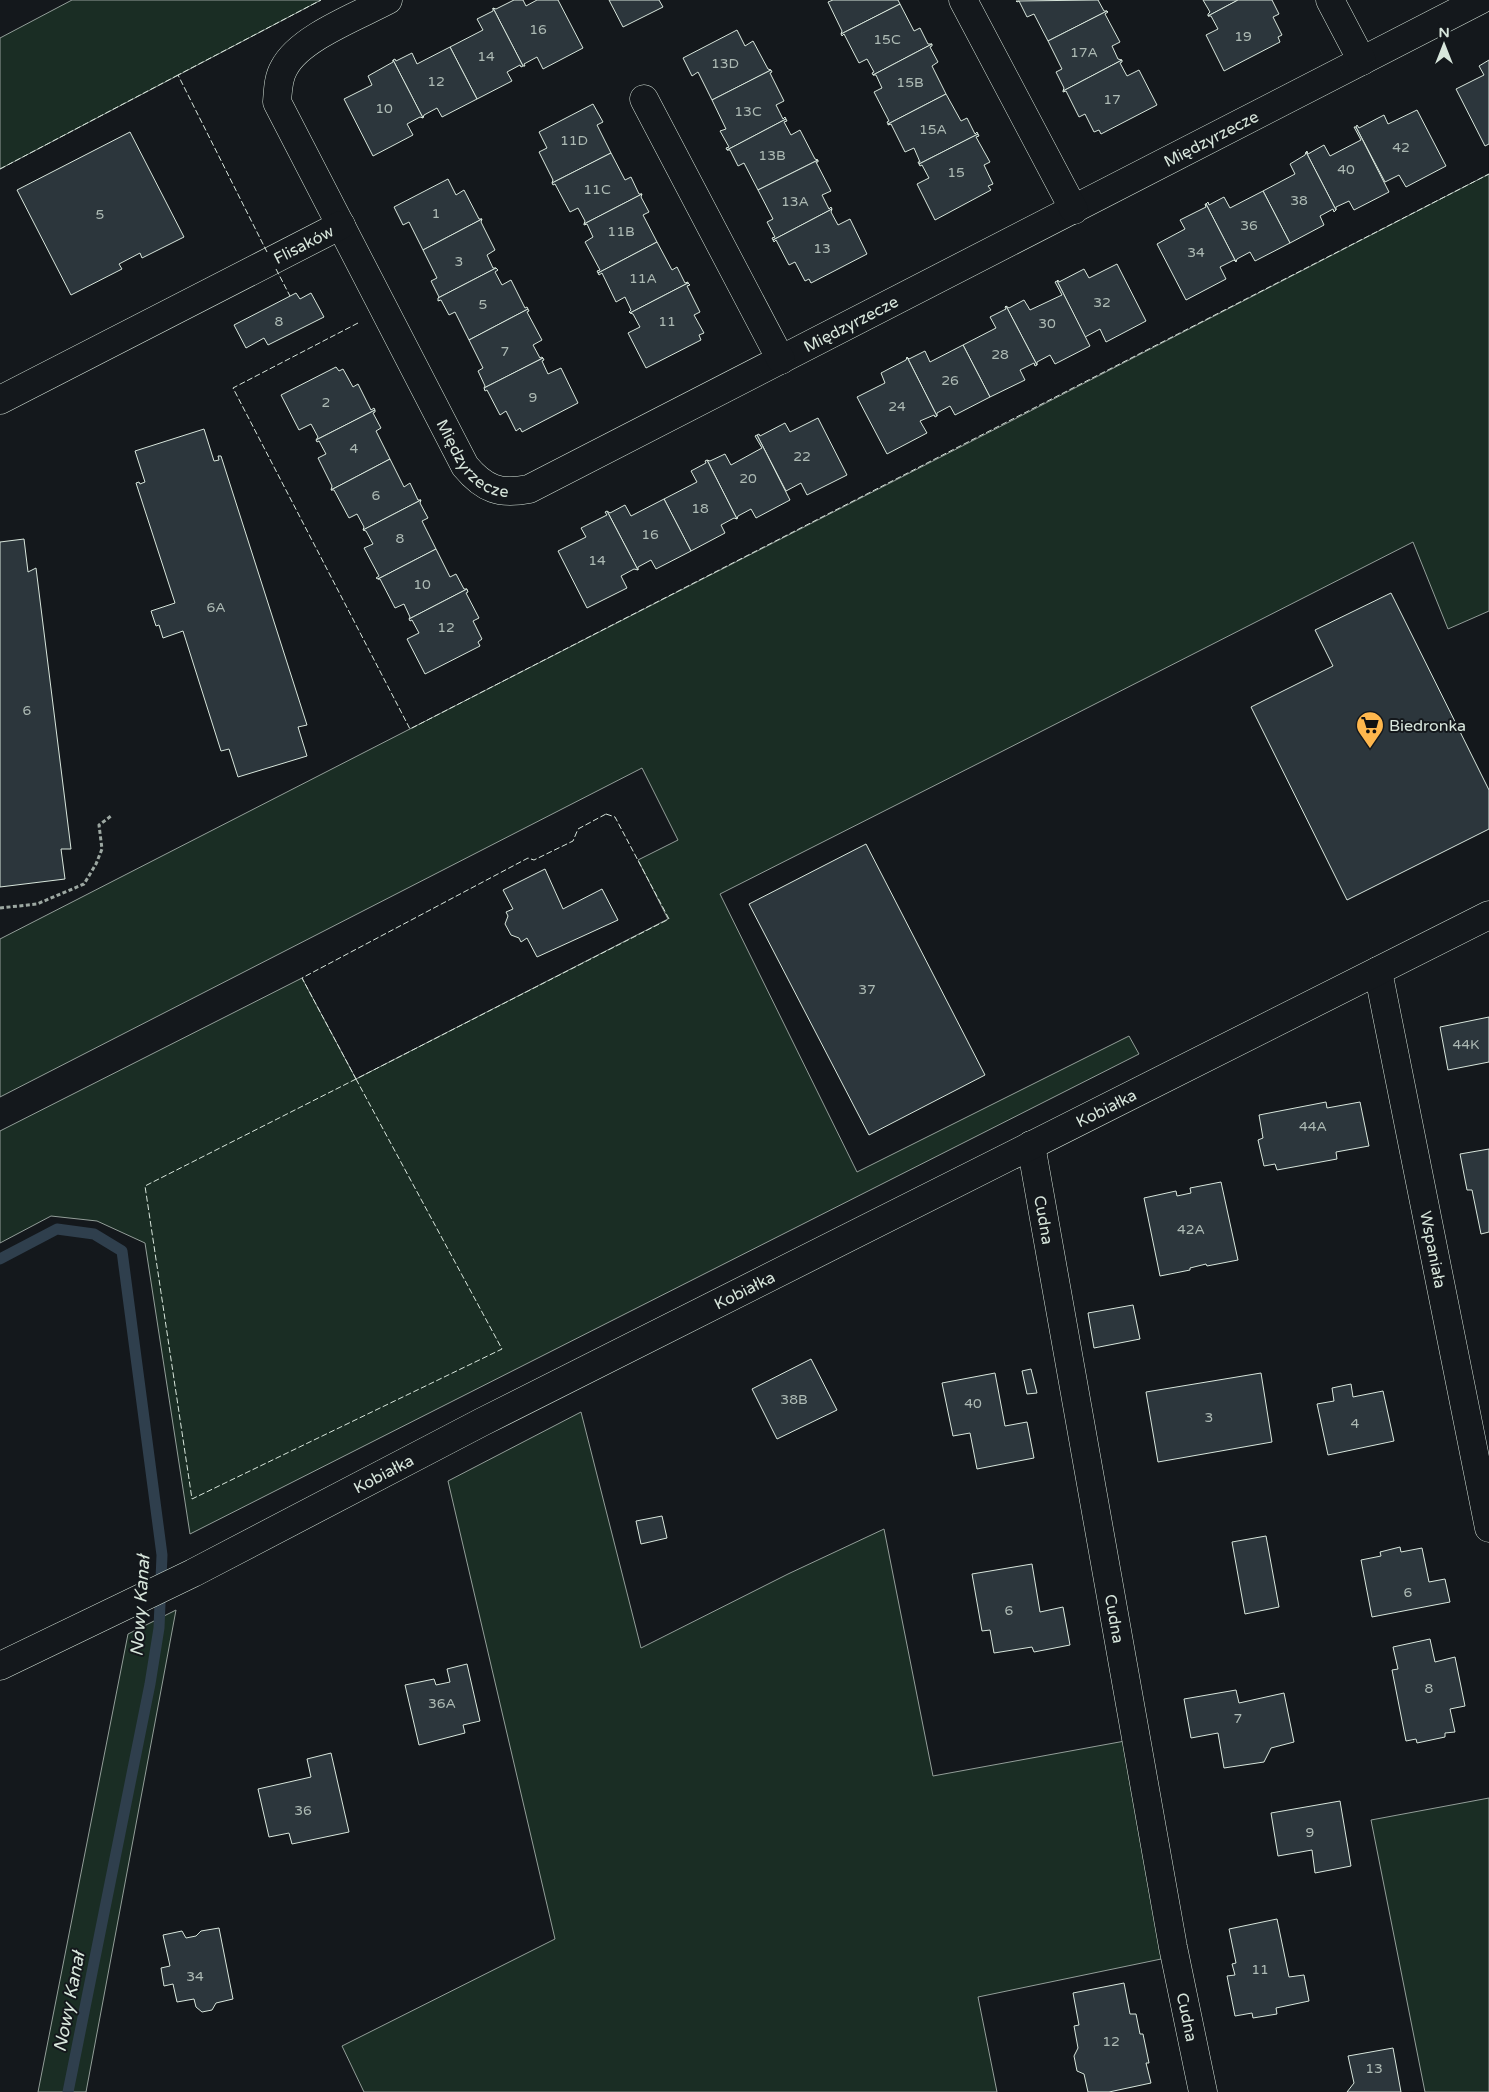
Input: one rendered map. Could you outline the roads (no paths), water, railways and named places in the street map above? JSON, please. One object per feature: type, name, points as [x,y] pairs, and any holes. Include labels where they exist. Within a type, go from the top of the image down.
[{"type":"street","name":"Flisaków","points":[[0,400],[341,225],[277,102],[278,85],[283,69],[293,54],[307,42],[388,0]]},
{"type":"street","points":[[963,0],[1074,210]]},
{"type":"street","points":[[1330,0],[1362,61]]},
{"type":"street","name":"Międzyrzecze","points":[[341,225],[465,466],[476,480],[492,489],[511,493],[529,489],[1480,0]]},
{"type":"street","points":[[644,99],[780,360]]},
{"type":"street","name":"Kobiałka","points":[[0,1666],[193,1573],[482,1422],[1489,915]]},
{"type":"street","name":"Wspaniała","points":[[1378,971],[1489,1528]]},
{"type":"street","name":"Cudna","points":[[1031,1145],[1173,1947],[1204,2092]]},
{"type":"waterway","name":"Nowy Kanał","points":[[0,1259],[57,1229],[94,1234],[122,1251],[162,1555],[159,1628],[150,1684],[68,2092]]},
{"type":"place","name":"Biedronka","points":[[1370,749]]}]
